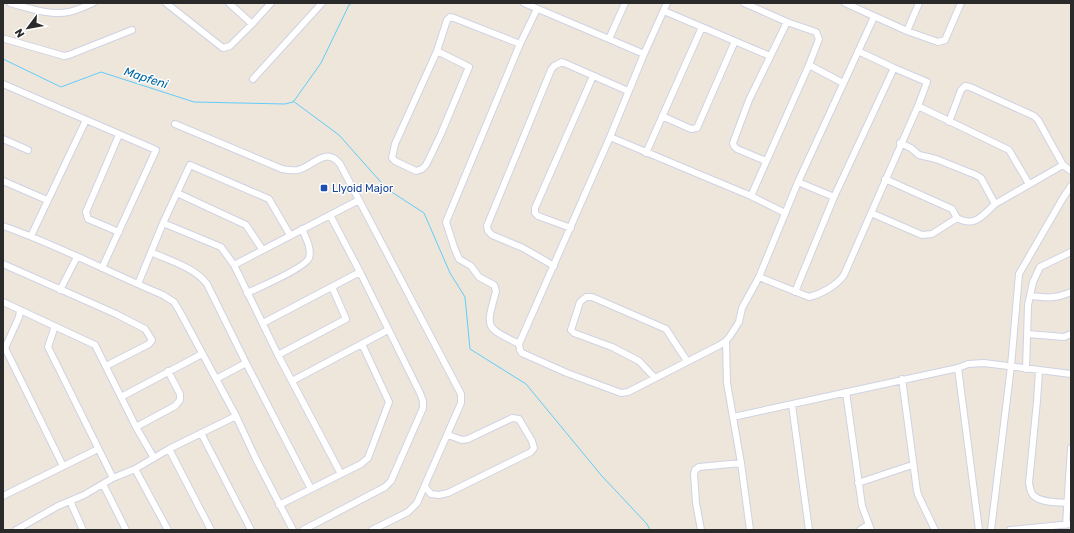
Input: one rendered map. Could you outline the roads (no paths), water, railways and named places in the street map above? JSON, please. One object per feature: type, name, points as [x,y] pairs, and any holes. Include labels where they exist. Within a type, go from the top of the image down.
[{"type":"street","points":[[10,3],[33,6],[50,13],[62,13],[77,6],[93,3]]},
{"type":"street","points":[[166,3],[223,48],[230,46],[271,3]]},
{"type":"street","points":[[229,3],[252,24]]},
{"type":"street","points":[[253,79],[322,3]]},
{"type":"street","points":[[524,3],[644,54]]},
{"type":"street","points":[[609,39],[625,3]]},
{"type":"street","points":[[668,3],[644,54],[571,228],[519,344],[522,353],[567,373],[621,393],[628,392],[726,341],[739,322],[742,308],[759,277],[798,182],[874,17]]},
{"type":"street","points":[[744,3],[787,22],[816,32],[819,39],[809,66],[751,196]]},
{"type":"street","points":[[845,3],[907,31],[938,42],[945,40],[961,3]]},
{"type":"street","points":[[907,31],[919,3]]},
{"type":"street","points":[[519,344],[495,332],[491,326],[489,322],[496,288],[494,285],[479,277],[471,266],[459,258],[446,222],[520,44],[537,9]]},
{"type":"street","points":[[664,11],[770,56]]},
{"type":"street","points":[[437,51],[468,67],[441,134],[426,165],[422,169],[416,171],[392,158],[393,152],[395,144],[437,51],[445,24],[450,18],[520,44]]},
{"type":"street","points":[[766,161],[737,149],[733,143],[749,100],[787,22]]},
{"type":"street","points":[[646,153],[702,27]]},
{"type":"street","points":[[5,39],[64,56],[69,56],[132,30]]},
{"type":"street","points":[[662,116],[691,129],[697,128],[735,41]]},
{"type":"street","points":[[759,277],[809,297],[838,283],[844,275],[900,143],[918,106],[927,82],[858,51]]},
{"type":"street","points":[[554,266],[523,248],[492,236],[488,231],[487,226],[554,66],[562,62],[628,91]]},
{"type":"street","points":[[809,66],[843,83]]},
{"type":"street","points":[[795,292],[834,197],[894,68]]},
{"type":"street","points":[[571,228],[538,216],[535,208],[593,76]]},
{"type":"street","points":[[3,84],[156,150],[102,268]]},
{"type":"street","points":[[949,122],[962,90],[965,86],[970,87],[1034,116],[1038,120],[1063,165],[1071,171]]},
{"type":"street","points":[[918,106],[1009,150],[1029,184]]},
{"type":"street","points":[[31,236],[86,120]]},
{"type":"street","points":[[175,124],[282,169],[298,170],[326,156],[332,156],[340,164],[460,394],[461,403],[425,487],[414,508],[372,530]]},
{"type":"street","points":[[119,135],[86,212],[88,219],[119,232]]},
{"type":"street","points":[[610,137],[751,196],[785,213]]},
{"type":"street","points":[[3,139],[28,150]]},
{"type":"street","points":[[900,143],[911,148],[919,155],[936,159],[981,178],[995,204]]},
{"type":"street","points":[[138,284],[163,223],[190,165],[269,199],[290,235]]},
{"type":"street","points":[[885,179],[952,209],[957,218],[967,222],[978,220],[995,204],[1063,165]]},
{"type":"street","points":[[3,181],[48,200]]},
{"type":"street","points":[[798,182],[834,197]]},
{"type":"street","points":[[991,530],[1011,366],[1019,274],[1071,186]]},
{"type":"street","points":[[177,193],[246,224],[262,249]]},
{"type":"street","points":[[234,265],[262,249],[359,200]]},
{"type":"street","points":[[871,213],[922,235],[932,234],[957,218]]},
{"type":"street","points":[[303,530],[385,487],[391,481],[421,414],[423,402],[420,393],[360,272],[330,215]]},
{"type":"street","points":[[163,223],[221,247],[234,265],[278,355],[341,474]]},
{"type":"street","points":[[3,226],[31,236],[163,295],[174,302],[236,416],[279,505],[293,530]]},
{"type":"street","points":[[247,293],[299,268],[308,261],[310,252],[302,229]]},
{"type":"street","points":[[151,252],[196,272],[207,284],[311,489]]},
{"type":"street","points":[[1026,369],[1028,305],[1033,282],[1040,267],[1071,252]]},
{"type":"street","points":[[60,290],[76,257]]},
{"type":"street","points":[[3,264],[116,314],[148,332],[152,340],[149,344],[106,366]]},
{"type":"street","points":[[263,323],[360,272]]},
{"type":"street","points":[[278,355],[346,318],[332,287]]},
{"type":"street","points":[[1030,296],[1058,298],[1071,292]]},
{"type":"street","points":[[655,378],[639,361],[612,347],[574,333],[571,330],[580,302],[583,299],[586,297],[592,297],[666,329],[687,361]]},
{"type":"street","points":[[3,302],[95,345],[136,427],[154,458]]},
{"type":"street","points":[[20,311],[19,318],[5,348],[62,466]]},
{"type":"street","points":[[55,326],[48,347],[98,449],[114,478]]},
{"type":"street","points":[[292,381],[388,330]]},
{"type":"street","points":[[1028,334],[1064,337],[1071,334]]},
{"type":"street","points":[[726,341],[727,383],[741,463],[750,530]]},
{"type":"street","points":[[279,505],[362,464],[368,458],[389,402],[362,344]]},
{"type":"street","points":[[121,397],[202,354]]},
{"type":"street","points":[[216,379],[246,363]]},
{"type":"street","points":[[733,417],[958,368],[968,364],[984,363],[1071,374]]},
{"type":"street","points":[[958,368],[979,530]]},
{"type":"street","points":[[136,427],[176,406],[180,400],[180,394],[168,371]]},
{"type":"street","points":[[1039,371],[1029,483],[1034,496],[1039,500],[1068,503]]},
{"type":"street","points":[[902,379],[912,465],[918,497],[935,530]]},
{"type":"street","points":[[846,392],[858,484],[862,506],[869,527],[860,530]]},
{"type":"street","points":[[792,404],[808,530]]},
{"type":"street","points":[[16,530],[37,517],[84,495],[114,478],[135,469],[169,449],[236,416]]},
{"type":"street","points":[[425,487],[431,494],[439,495],[448,493],[531,452],[534,448],[529,435],[519,419],[515,417],[468,439],[456,438],[448,435]]},
{"type":"street","points":[[201,433],[251,530]]},
{"type":"street","points":[[1011,530],[1069,524],[1068,503],[1071,448]]},
{"type":"street","points":[[3,496],[98,449]]},
{"type":"street","points":[[169,449],[211,530]]},
{"type":"street","points":[[701,530],[696,503],[695,470],[699,468],[741,463]]},
{"type":"street","points":[[858,484],[912,465]]},
{"type":"street","points":[[135,469],[168,530]]},
{"type":"street","points":[[103,484],[126,530]]},
{"type":"street","points":[[70,501],[83,530]]},
{"type":"waterway","points":[[294,101],[321,63],[349,5],[352,3]]},
{"type":"waterway","name":"Mapfeni","points":[[3,59],[61,87],[101,72],[194,102],[285,104],[293,102]]},
{"type":"waterway","points":[[293,101],[339,135],[387,189],[424,213],[450,273],[465,297],[470,349],[526,384],[601,475],[647,524],[650,530]]},
{"type":"place","name":"Llyoid Major","points":[[324,188]]}]
